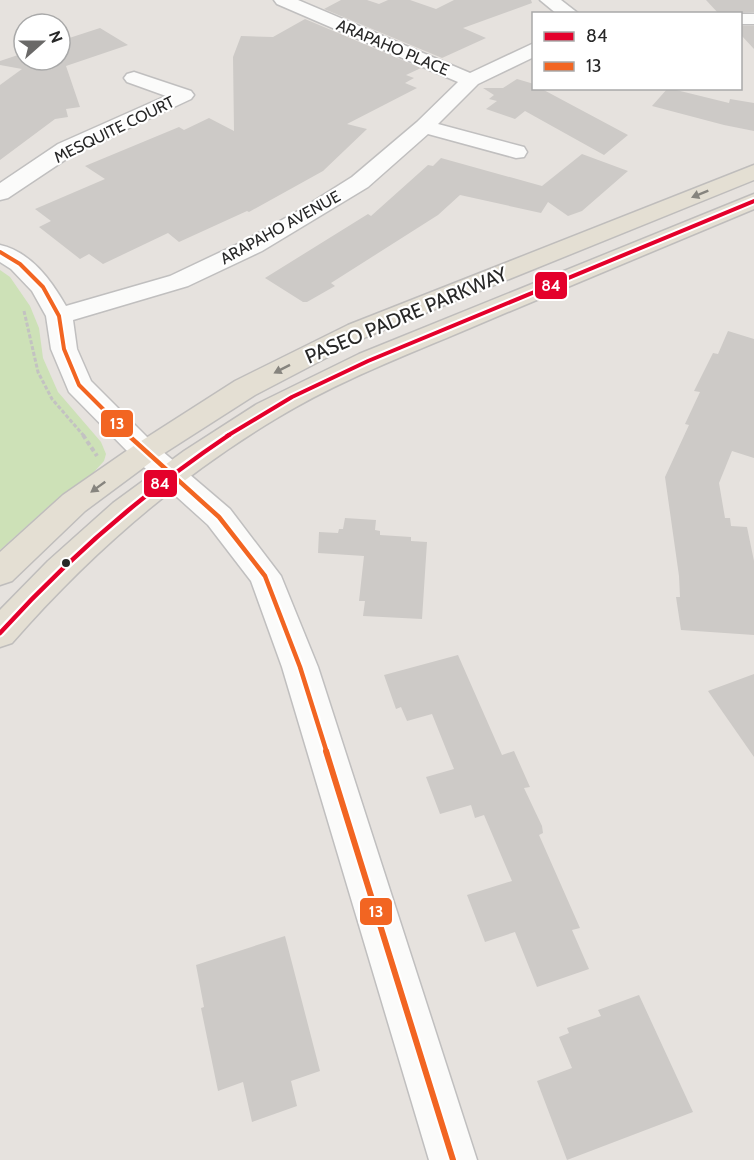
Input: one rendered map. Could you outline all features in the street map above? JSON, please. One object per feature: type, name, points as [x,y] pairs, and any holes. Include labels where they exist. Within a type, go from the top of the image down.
[{"type":"main road","name":"PASEO PADRE PARKWAY","points":[[0,572],[74,504],[145,452],[245,388],[357,332],[754,172]]},
{"type":"main road","name":"PASEO PADRE PARKWAY","points":[[0,633],[35,592],[92,539],[172,474],[268,411],[370,360],[754,201]]},
{"type":"street","name":"ARAPAHO PLACE","points":[[283,0],[471,80]]},
{"type":"street","points":[[549,0],[567,12]]},
{"type":"street","name":"ARAPAHO AVENUE","points":[[59,316],[179,281],[252,246],[306,216],[360,182],[424,126],[471,80],[532,50]]},
{"type":"street","name":"MESQUITE COURT","points":[[0,193],[66,149],[184,95],[134,78]]},
{"type":"street","points":[[424,126],[516,152]]},
{"type":"street","points":[[0,252],[20,264],[44,287],[59,316],[64,350],[79,385],[145,452],[219,517],[265,576],[300,667],[453,1160]]},
{"type":"green space","points":[[0,270],[10,277],[30,306],[39,328],[43,358],[58,392],[101,442],[106,454],[104,461],[92,474],[49,506],[0,550]]},
{"type":"building","points":[[341,0],[367,0],[379,4],[388,0],[410,0],[436,9],[454,0],[531,0],[532,3],[463,28],[486,38],[442,58],[324,9]]},
{"type":"building","points":[[706,0],[754,0],[754,12],[717,12]]},
{"type":"building","points":[[305,19],[421,68],[406,75],[414,78],[405,83],[417,88],[347,124],[367,129],[323,171],[249,212],[179,242],[168,233],[103,264],[89,254],[80,259],[39,227],[51,221],[35,209],[105,179],[85,166],[179,127],[184,130],[209,118],[234,131],[233,57],[241,36],[273,37]]},
{"type":"building","points":[[742,26],[754,26],[754,49],[742,36]]},
{"type":"building","points":[[100,28],[128,45],[72,64],[72,37]]},
{"type":"building","points":[[12,57],[12,67],[0,65],[0,61]]},
{"type":"building","points":[[18,72],[68,72],[80,107],[66,109],[68,117],[55,119],[0,160],[0,85]]},
{"type":"building","points":[[517,79],[532,83],[532,90],[544,90],[628,135],[604,155],[525,111],[515,119],[486,109],[497,101],[489,99],[494,95],[483,88],[503,88]]},
{"type":"building","points":[[666,90],[676,90],[729,103],[730,99],[754,103],[754,131],[724,125],[652,106]]},
{"type":"building","points":[[582,154],[628,171],[582,211],[568,216],[548,202],[541,213],[460,195],[438,215],[331,283],[335,286],[307,302],[303,302],[265,278],[368,214],[371,216],[428,165],[433,166],[441,158],[542,186]]},
{"type":"building","points":[[728,331],[754,339],[754,458],[732,451],[719,483],[725,518],[730,518],[731,526],[747,527],[754,561],[754,635],[681,630],[676,597],[680,597],[679,576],[665,477],[689,425],[685,424],[700,392],[694,391],[713,353],[718,354]]},
{"type":"building","points":[[345,518],[376,520],[375,530],[380,531],[380,535],[411,537],[411,541],[427,542],[422,619],[363,616],[365,601],[359,601],[364,556],[318,553],[319,532],[338,533],[339,529],[343,529]]},
{"type":"building","points":[[458,655],[502,755],[514,751],[530,787],[524,788],[542,826],[543,833],[539,835],[580,928],[572,930],[589,969],[537,987],[515,932],[485,942],[467,895],[512,881],[484,815],[475,818],[471,805],[440,814],[426,777],[454,769],[432,714],[407,721],[401,707],[396,709],[384,675]]},
{"type":"building","points":[[754,674],[754,757],[708,691]]},
{"type":"building","points":[[285,936],[320,1071],[291,1081],[297,1106],[252,1122],[243,1082],[218,1091],[201,1008],[204,1007],[196,965]]},
{"type":"building","points":[[639,995],[693,1112],[567,1160],[537,1081],[572,1068],[559,1037],[569,1033],[567,1028],[601,1016],[598,1010]]},
{"type":"transit line","name":"84","points":[[0,633],[59,570],[124,512],[194,458],[267,411],[317,384],[368,361],[754,201]]},
{"type":"transit line","name":"13","points":[[0,252],[20,264],[43,287],[59,316],[64,349],[79,385],[145,452],[219,517],[265,576],[300,667],[453,1160]]}]
